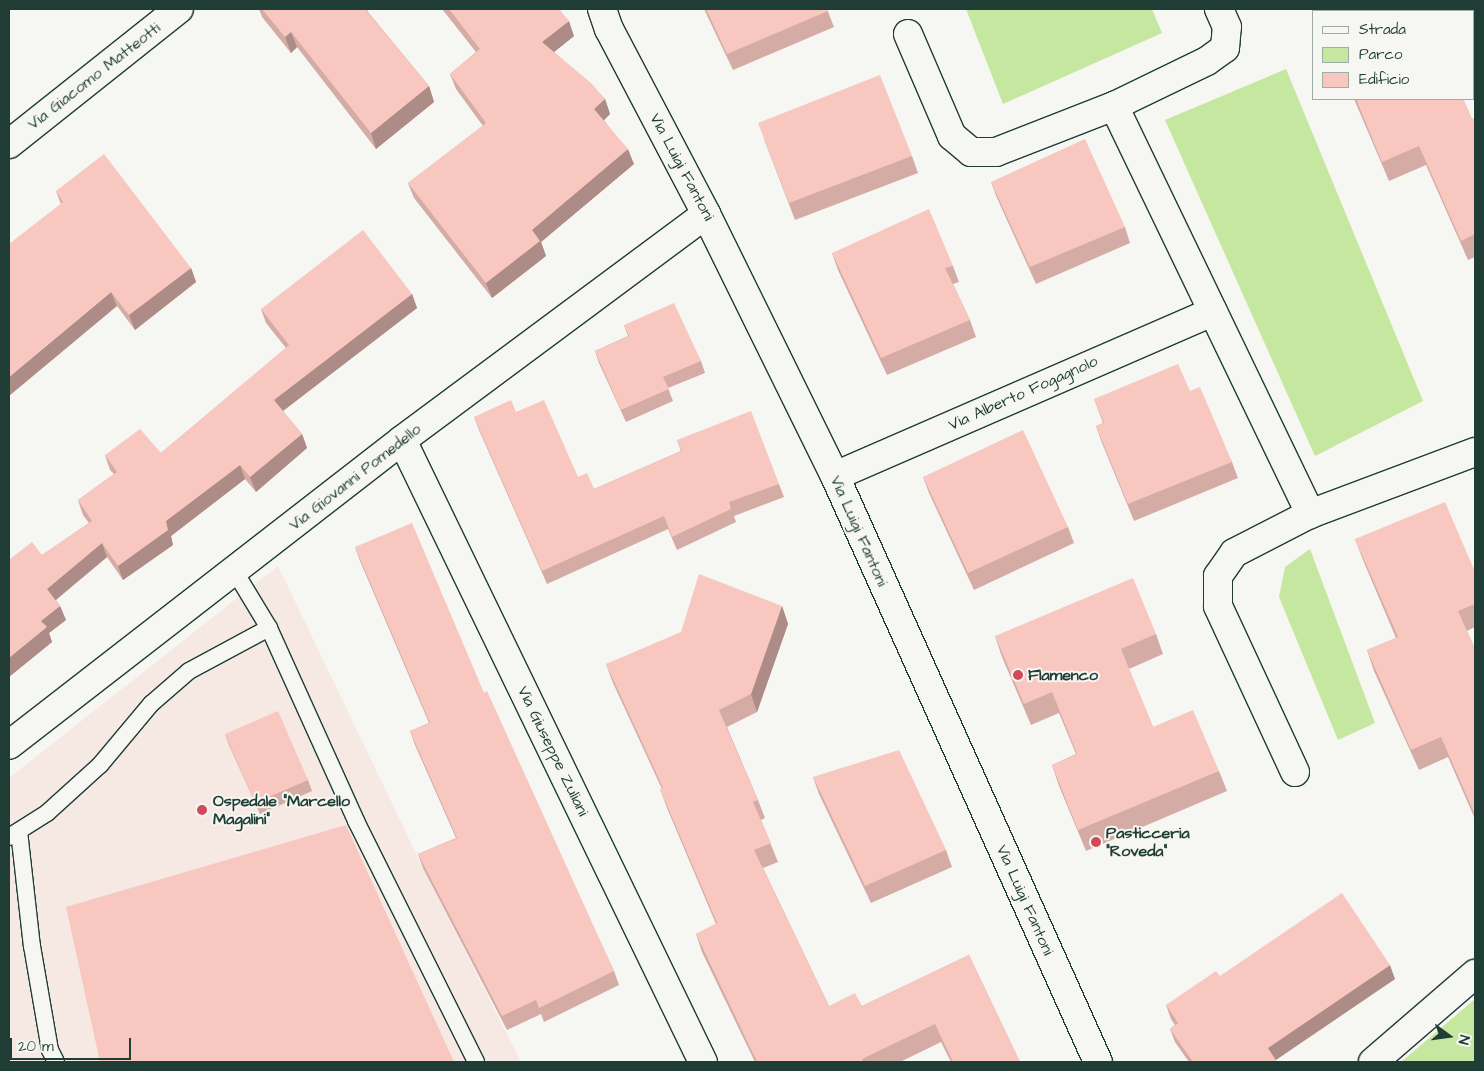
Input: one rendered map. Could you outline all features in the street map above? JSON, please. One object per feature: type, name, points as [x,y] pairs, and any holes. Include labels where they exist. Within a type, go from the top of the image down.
[{"type":"street","name":"Via Giacomo Matteotti","points":[[9,144],[179,9]]},
{"type":"street","name":"Via Luigi Fantoni","points":[[602,9],[609,30],[706,214],[835,476],[1098,1062]]},
{"type":"street","points":[[908,34],[952,136],[971,152],[996,152],[1114,106],[1207,61],[1225,48],[1227,27],[1219,9]]},
{"type":"street","points":[[1114,106],[1310,514]]},
{"type":"street","name":"Via Giovanni Pomedello","points":[[9,745],[402,440],[706,214]]},
{"type":"street","name":"Via Alberto Fogagnolo","points":[[835,476],[1212,312]]},
{"type":"street","name":"Via Giuseppe Zuliani","points":[[402,440],[703,1062]]},
{"type":"street","points":[[1294,772],[1218,606],[1218,576],[1234,554],[1310,514],[1475,452]]},
{"type":"street","points":[[1373,1062],[1475,974]]},
{"type":"lane","points":[[234,570],[269,628],[356,821],[476,1062]]},
{"type":"lane","points":[[56,1062],[50,1050],[14,834],[47,813],[100,765],[151,704],[189,671],[269,628]]},
{"type":"shaded area","name":"Ospedale \"Marcello Magalini\"","points":[[278,566],[423,868],[521,1062],[9,1062],[9,778]]},
{"type":"green space","points":[[966,9],[1152,9],[1162,33],[1003,104]]},
{"type":"green space","points":[[1286,69],[1423,401],[1315,456],[1165,120]]},
{"type":"green space","points":[[1310,549],[1375,723],[1338,740],[1279,597],[1285,567]]},
{"type":"green space","points":[[1475,999],[1475,1062],[1401,1062]]},
{"type":"building","points":[[262,9],[365,9],[429,86],[371,133],[291,32],[285,37]]},
{"type":"building","points":[[449,9],[559,9],[569,21],[542,42],[591,83],[605,99],[594,109],[628,149],[532,230],[540,241],[486,283],[408,183],[486,123],[450,74],[480,49]]},
{"type":"building","points":[[706,9],[827,9],[828,11],[727,54]]},
{"type":"building","points":[[1336,9],[1452,10],[1336,10]]},
{"type":"building","points":[[880,75],[912,156],[789,203],[758,123]]},
{"type":"building","points":[[1356,100],[1463,100],[1472,119],[1475,118],[1475,234],[1461,241],[1419,146],[1382,162]]},
{"type":"building","points":[[1085,139],[1125,227],[1030,267],[991,182]]},
{"type":"building","points":[[104,154],[191,268],[129,315],[111,292],[9,377],[9,244],[63,202],[56,191]]},
{"type":"building","points":[[929,209],[953,266],[945,268],[970,320],[881,358],[832,253]]},
{"type":"building","points":[[363,230],[412,294],[274,400],[302,434],[250,477],[240,465],[166,521],[168,530],[118,566],[102,543],[47,589],[60,606],[41,621],[47,627],[9,658],[9,557],[10,559],[32,542],[42,555],[92,521],[78,500],[117,472],[105,455],[140,429],[161,453],[289,345],[261,309]]},
{"type":"building","points":[[674,303],[701,361],[663,377],[669,389],[621,410],[595,351],[629,336],[624,325]]},
{"type":"building","points":[[1178,364],[1190,391],[1200,387],[1232,462],[1128,504],[1096,426],[1104,423],[1094,399]]},
{"type":"building","points":[[511,400],[516,412],[544,400],[578,477],[587,473],[594,489],[682,451],[677,440],[751,411],[779,484],[729,502],[731,509],[672,537],[664,516],[542,571],[474,417]]},
{"type":"building","points":[[1023,430],[1068,527],[968,573],[923,477]]},
{"type":"building","points":[[1445,502],[1475,572],[1475,604],[1458,611],[1475,649],[1475,815],[1441,737],[1411,750],[1367,650],[1398,637],[1355,539]]},
{"type":"building","points":[[412,523],[484,693],[487,691],[614,971],[539,1008],[536,1000],[502,1016],[418,854],[457,838],[410,731],[430,723],[355,547]]},
{"type":"building","points":[[699,574],[782,606],[751,694],[719,710],[758,800],[753,802],[771,843],[754,850],[829,1006],[855,993],[862,1006],[969,955],[1020,1062],[953,1062],[935,1024],[862,1059],[863,1062],[757,1062],[696,934],[717,923],[660,789],[663,788],[606,664],[681,632]]},
{"type":"building","points":[[1133,578],[1156,634],[1121,649],[1153,727],[1193,710],[1219,771],[1078,830],[1052,765],[1077,754],[1052,692],[1024,704],[995,636]]},
{"type":"building","points":[[278,711],[308,780],[255,803],[225,734]]},
{"type":"building","points":[[899,750],[946,850],[865,886],[813,777]]},
{"type":"building","points":[[346,825],[454,1062],[100,1062],[66,907]]},
{"type":"building","points":[[1342,893],[1390,965],[1268,1048],[1277,1062],[1193,1062],[1170,1029],[1178,1023],[1166,1005],[1216,971],[1220,976]]},
{"type":"place","name":"Flamenco","points":[[1018,675]]},
{"type":"place","name":"Ospedale \"Marcello Magalini\"","points":[[202,810]]},
{"type":"place","name":"Pasticceria \"Roveda\"","points":[[1096,842]]}]
